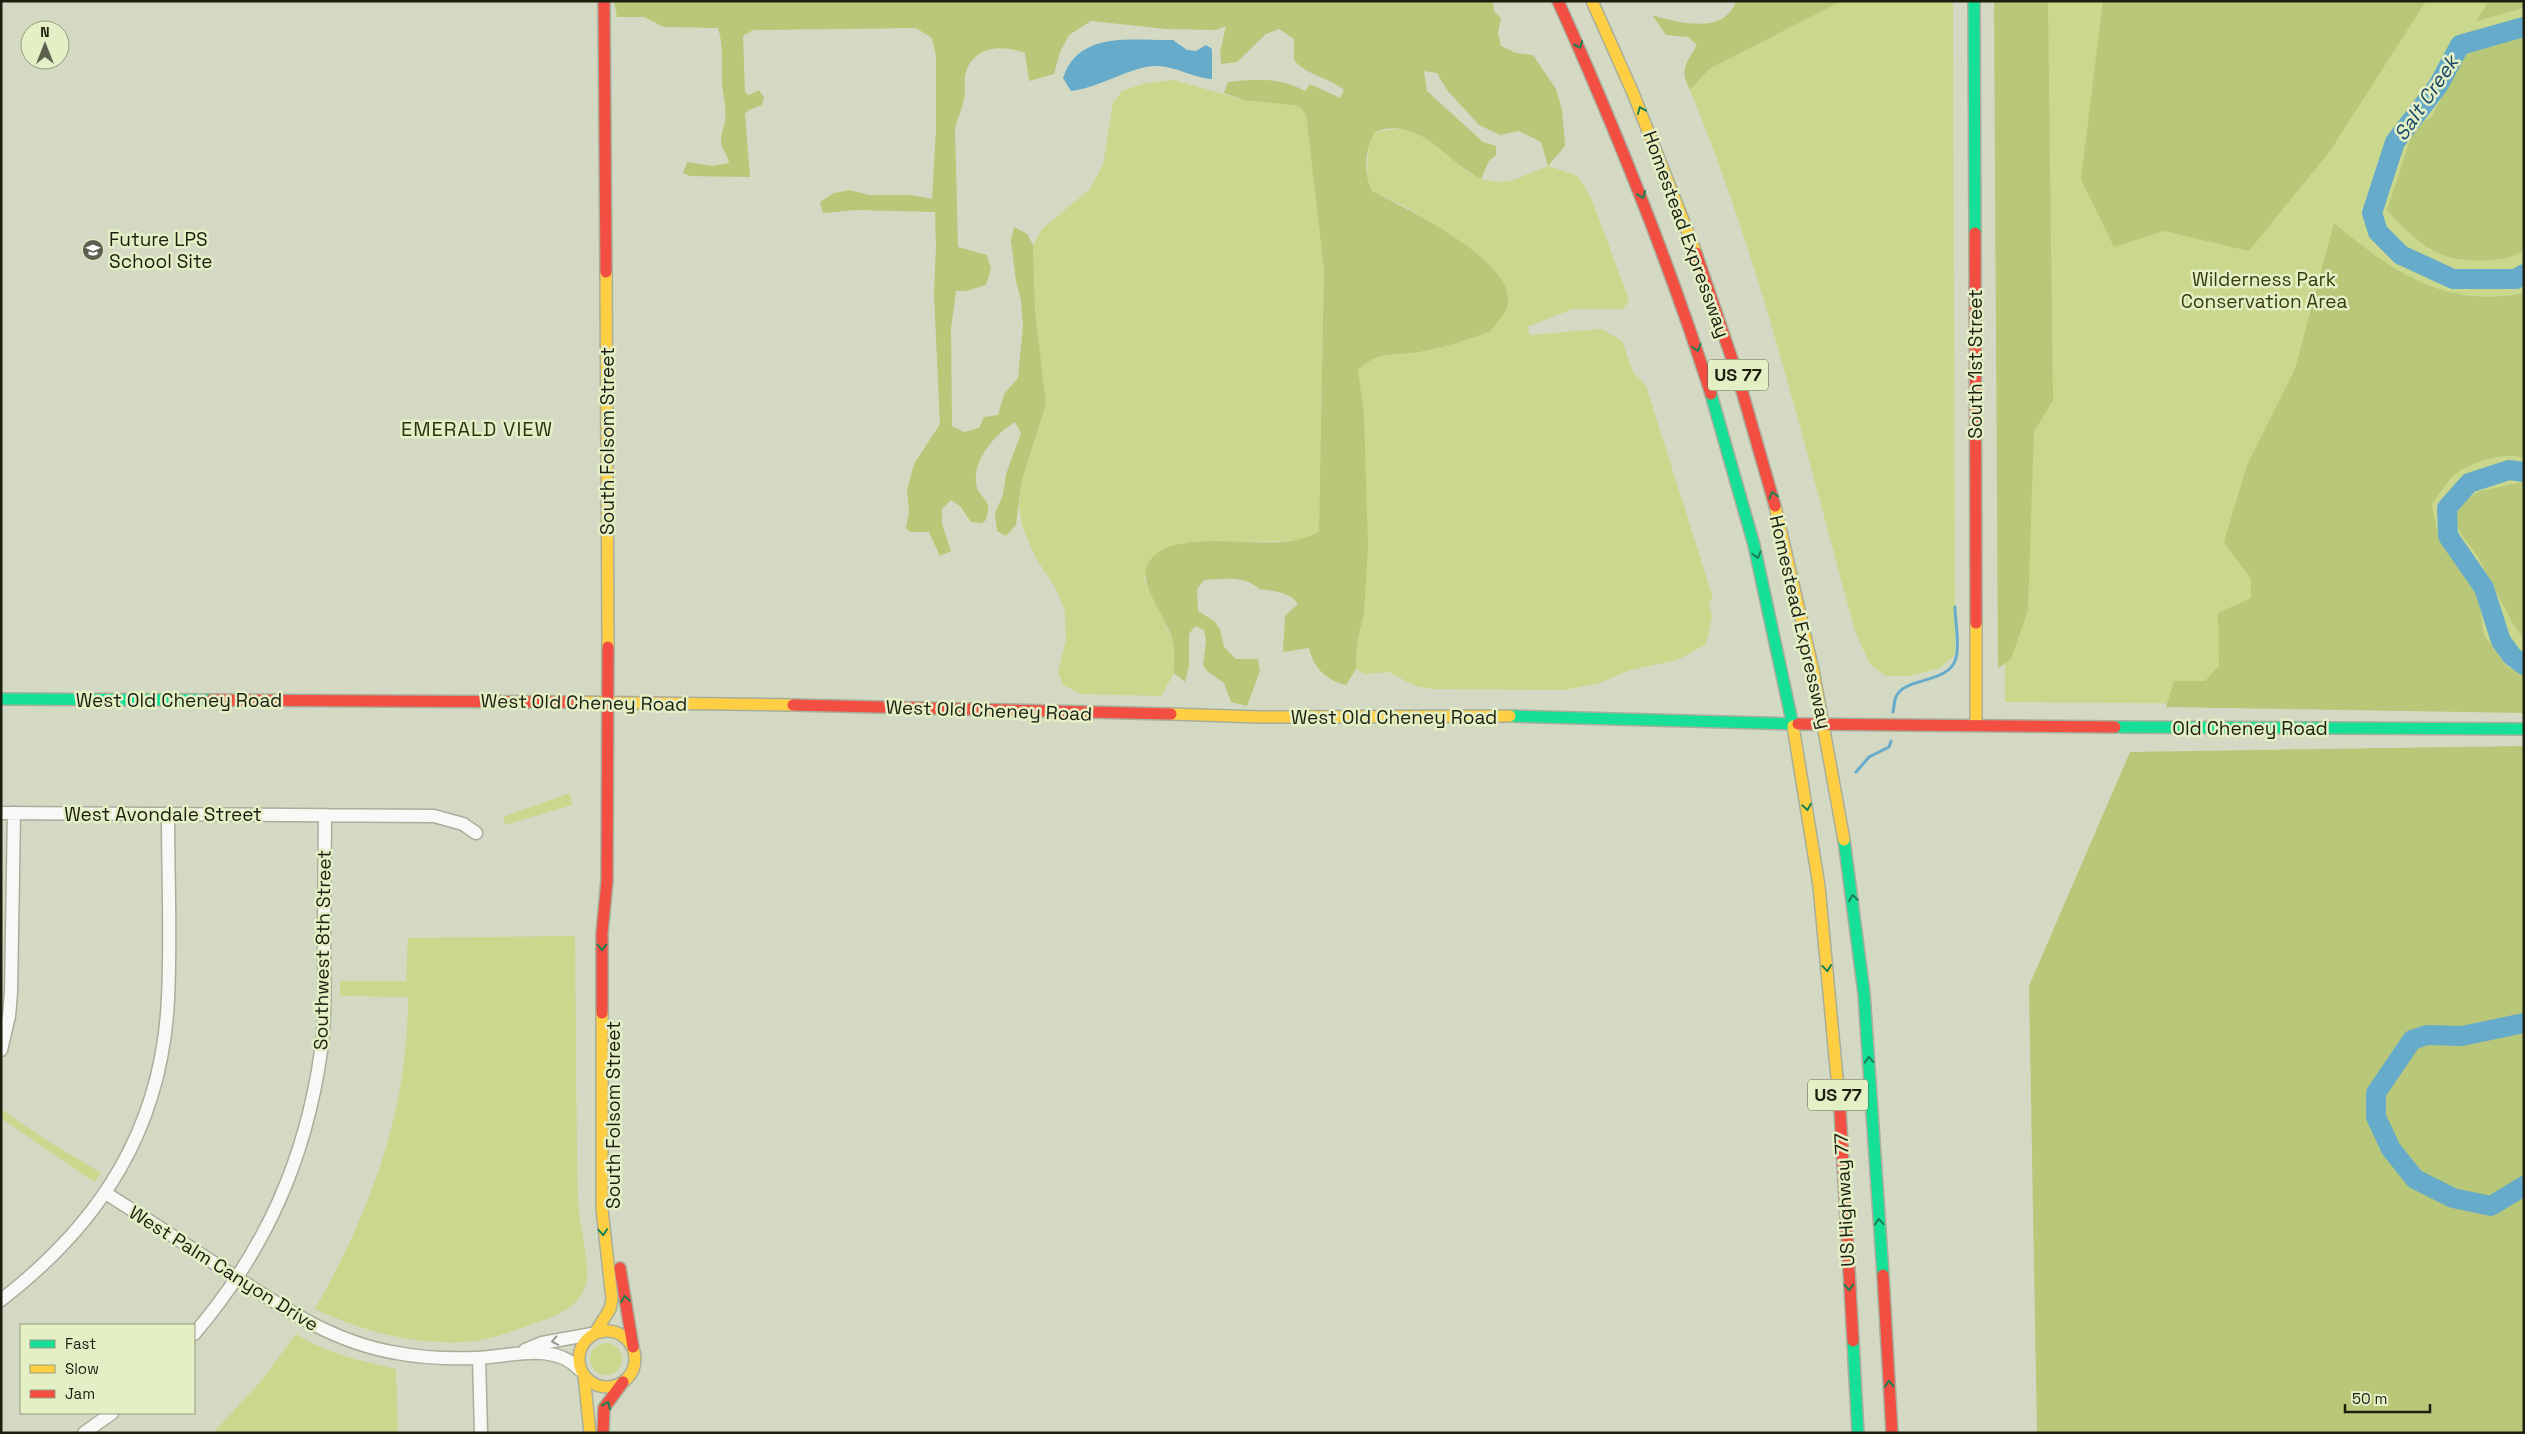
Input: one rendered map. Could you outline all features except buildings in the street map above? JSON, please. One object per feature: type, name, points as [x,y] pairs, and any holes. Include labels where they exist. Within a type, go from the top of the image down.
[{"type":"main road","name":"South Folsom Street","points":[[594,1333],[610,1310],[612,1299],[602,1209],[602,933],[607,881],[608,702],[604,1]]},
{"type":"main road","name":"Homestead Expressway","points":[[1558,1],[1606,107],[1646,206],[1712,395],[1760,569],[1798,759]]},
{"type":"main road","name":"Homestead Expressway","points":[[1592,1],[1676,194],[1712,293],[1768,475],[1791,564],[1825,725],[1831,765]]},
{"type":"main road","name":"South 1st Street","points":[[1974,1],[1976,726]]},
{"type":"main road","name":"West Old Cheney Road","points":[[1,699],[608,702],[936,708],[1146,716],[1547,716],[1825,725],[1976,726]]},
{"type":"main road","name":"Old Cheney Road","points":[[1976,726],[2524,729]]},
{"type":"main road","name":"US Highway 77","points":[[1798,759],[1819,886],[1828,979],[1858,1433]]},
{"type":"main road","name":"US Highway 77","points":[[1831,765],[1857,928],[1866,1025],[1892,1433]]},
{"type":"main road","name":"South Folsom Street","points":[[607,881],[613,932],[613,1220],[633,1347]]},
{"type":"main road","points":[[590,1433],[578,1354],[581,1346],[594,1333],[613,1331],[621,1334],[633,1347],[635,1366],[604,1408],[603,1433]]},
{"type":"main road","points":[[582,1373],[598,1386],[607,1387],[624,1382]]},
{"type":"street","name":"West Avondale Street","points":[[7,813],[434,816],[463,824],[476,833]]},
{"type":"street","points":[[1,1050],[9,1016],[11,993],[7,813]]},
{"type":"street","points":[[1,1300],[37,1273],[63,1247],[107,1194],[146,1112],[163,1047],[168,1000],[168,813]]},
{"type":"street","name":"Southwest 8th Street","points":[[195,1333],[238,1278],[271,1220],[291,1175],[312,1104],[324,1020],[325,815]]},
{"type":"street","name":"West Palm Canyon Drive","points":[[107,1194],[294,1315],[329,1334],[368,1346],[437,1358],[479,1358],[520,1352],[558,1355],[575,1364],[582,1373]]},
{"type":"street","name":"West Palm Canyon Drive","points":[[520,1352],[542,1343],[594,1333]]},
{"type":"street","points":[[479,1358],[480,1433]]},
{"type":"street","points":[[84,1433],[111,1414]]},
{"type":"green space","points":[[614,1],[1493,1],[1494,11],[1501,18],[1498,33],[1501,46],[1516,53],[1533,55],[1556,89],[1562,110],[1565,146],[1548,166],[1541,142],[1519,131],[1500,135],[1479,125],[1447,90],[1437,73],[1424,71],[1427,91],[1483,142],[1496,146],[1496,155],[1489,161],[1481,179],[1419,135],[1405,130],[1391,128],[1375,132],[1369,145],[1366,169],[1372,191],[1432,223],[1478,255],[1496,272],[1506,290],[1507,307],[1502,317],[1489,332],[1437,348],[1387,355],[1373,359],[1358,370],[1364,415],[1368,548],[1364,613],[1357,643],[1356,669],[1346,685],[1332,680],[1322,672],[1314,662],[1309,648],[1283,652],[1285,616],[1298,604],[1295,600],[1281,592],[1259,589],[1241,580],[1226,579],[1204,580],[1197,589],[1198,611],[1214,621],[1220,629],[1224,647],[1236,659],[1258,659],[1260,671],[1247,706],[1231,702],[1224,683],[1207,671],[1203,665],[1206,641],[1204,630],[1195,626],[1189,634],[1189,666],[1185,682],[1174,673],[1173,642],[1166,623],[1150,592],[1146,572],[1148,564],[1161,551],[1179,544],[1202,541],[1279,542],[1301,539],[1319,531],[1324,269],[1306,114],[1299,106],[1244,100],[1224,93],[1228,82],[1268,80],[1277,81],[1305,91],[1310,84],[1340,98],[1344,90],[1330,81],[1311,73],[1294,60],[1294,39],[1279,29],[1266,34],[1237,62],[1221,64],[1220,52],[1226,26],[1216,30],[1166,29],[1091,21],[1069,35],[1060,52],[1054,74],[1029,81],[1025,53],[1017,50],[991,49],[983,52],[970,63],[965,75],[964,99],[955,129],[958,247],[987,255],[991,269],[986,285],[966,291],[956,291],[951,329],[952,426],[964,432],[979,428],[984,417],[998,415],[1004,394],[1018,378],[1023,326],[1021,300],[1016,281],[1011,240],[1014,227],[1027,234],[1033,245],[1035,310],[1046,404],[1021,483],[1016,525],[1006,536],[997,531],[995,513],[1003,495],[1006,474],[1021,433],[1015,422],[992,441],[977,468],[977,488],[988,505],[986,520],[982,523],[971,522],[960,506],[951,500],[942,509],[942,524],[951,551],[940,556],[929,532],[910,532],[906,528],[909,512],[907,490],[914,464],[940,424],[934,293],[935,212],[856,210],[823,213],[820,202],[834,193],[850,190],[869,195],[911,195],[932,199],[936,130],[936,56],[932,38],[916,28],[753,30],[743,36],[745,92],[749,95],[759,90],[764,97],[762,105],[749,110],[745,114],[750,177],[690,176],[683,173],[687,162],[713,166],[729,163],[721,141],[726,113],[722,83],[722,48],[718,28],[664,27],[644,17],[617,17]]},
{"type":"green space","points":[[1737,1],[1842,1],[1709,69],[1690,90],[1684,71],[1697,45],[1688,37],[1666,35],[1652,15],[1691,24],[1712,23],[1728,14]]},
{"type":"green space","points":[[1842,1],[1953,1],[1955,655],[1940,668],[1910,676],[1885,676],[1869,663],[1855,631],[1761,290],[1716,156],[1690,90],[1709,69]]},
{"type":"green space","points":[[1994,1],[2048,1],[2053,400],[2034,432],[2028,610],[2011,659],[1998,668]]},
{"type":"green space","name":"Wilderness Park Conservation Area","points":[[2002,1],[2524,1],[2524,706],[2005,702]]},
{"type":"green space","points":[[2103,1],[2426,1],[2330,151],[2249,251],[2164,231],[2114,247],[2081,179]]},
{"type":"green space","points":[[2489,1],[2524,1],[2524,8],[2476,21]]},
{"type":"green space","points":[[2524,33],[2524,250],[2512,256],[2491,260],[2457,259],[2444,255],[2421,243],[2387,210],[2414,128],[2431,117],[2470,48]]},
{"type":"green space","points":[[1174,80],[1244,100],[1299,106],[1306,114],[1324,269],[1319,531],[1309,539],[1286,541],[1181,543],[1144,578],[1173,641],[1174,673],[1161,696],[1081,694],[1063,685],[1058,672],[1066,640],[1065,611],[1056,589],[1036,558],[1023,529],[1019,507],[1021,483],[1046,404],[1035,310],[1033,245],[1042,229],[1090,189],[1103,165],[1113,103],[1122,91],[1146,83]]},
{"type":"green space","points":[[1403,128],[1433,142],[1469,173],[1481,179],[1496,182],[1511,181],[1548,166],[1578,176],[1592,200],[1629,300],[1623,309],[1572,309],[1527,327],[1530,335],[1601,329],[1622,341],[1633,372],[1646,386],[1713,598],[1709,603],[1712,617],[1706,644],[1678,660],[1630,670],[1599,683],[1564,690],[1432,689],[1415,686],[1389,672],[1364,674],[1356,669],[1357,643],[1364,613],[1358,370],[1379,357],[1428,350],[1454,344],[1489,332],[1505,290],[1494,270],[1459,240],[1406,207],[1372,191],[1367,182],[1369,142],[1375,132]]},
{"type":"green space","points":[[2334,223],[2377,256],[2399,270],[2421,282],[2444,291],[2469,296],[2495,297],[2524,293],[2524,458],[2517,456],[2500,457],[2466,467],[2452,477],[2432,504],[2437,532],[2478,594],[2484,635],[2507,667],[2524,674],[2524,713],[2166,707],[2174,681],[2205,681],[2219,666],[2218,613],[2251,598],[2251,579],[2224,542],[2247,465],[2295,369]]},
{"type":"green space","points":[[2524,483],[2524,639],[2513,624],[2478,557],[2460,532],[2456,517],[2461,502],[2480,491]]},
{"type":"green space","points":[[2524,746],[2524,1433],[2037,1433],[2029,986],[2130,752]]},
{"type":"green space","points":[[570,793],[572,805],[505,825],[503,817]]},
{"type":"green space","points":[[575,936],[578,1201],[587,1269],[587,1279],[582,1294],[571,1306],[550,1318],[492,1338],[465,1342],[426,1341],[388,1335],[351,1324],[315,1309],[353,1235],[382,1159],[393,1120],[401,1080],[406,1039],[408,997],[340,996],[340,981],[406,981],[408,938]]},
{"type":"green space","points":[[1,1109],[46,1140],[101,1173],[94,1182],[1,1118]]},
{"type":"green space","points":[[296,1334],[332,1352],[396,1369],[398,1433],[213,1433],[261,1381]]},
{"type":"green space","points":[[606,1343],[618,1347],[622,1359],[618,1371],[606,1375],[594,1371],[590,1359],[594,1347]]},
{"type":"water","points":[[1124,40],[1173,40],[1187,50],[1196,51],[1206,45],[1212,49],[1212,79],[1156,66],[1136,69],[1093,86],[1071,91],[1063,78],[1071,63],[1081,52],[1094,45]]},
{"type":"waterway","name":"Salt Creek","points":[[2524,27],[2460,45],[2438,86],[2395,142],[2372,213],[2378,232],[2401,255],[2453,279],[2516,279],[2524,274]]},
{"type":"waterway","name":"Salt Creek","points":[[2524,472],[2509,470],[2469,483],[2447,508],[2448,536],[2484,588],[2501,641],[2512,656],[2524,665]]},
{"type":"waterway","points":[[1893,712],[1895,699],[1900,691],[1907,686],[1945,672],[1952,666],[1956,658],[1958,646],[1955,607]]},
{"type":"waterway","points":[[1856,772],[1869,757],[1889,747],[1891,741]]},
{"type":"waterway","name":"Salt Creek","points":[[2524,1023],[2462,1036],[2427,1035],[2412,1040],[2376,1093],[2376,1117],[2391,1149],[2415,1179],[2453,1198],[2491,1206],[2524,1186]]},
{"type":"traffic: fast","points":[[1974,1],[1975,233]]},
{"type":"traffic: fast","points":[[1711,394],[1754,545],[1793,726]]},
{"type":"traffic: fast","points":[[1,699],[211,700]]},
{"type":"traffic: fast","points":[[1510,716],[1798,724]]},
{"type":"traffic: fast","points":[[2115,727],[2524,729]]},
{"type":"traffic: fast","points":[[1844,840],[1864,993],[1883,1275]]},
{"type":"traffic: fast","points":[[1853,1341],[1858,1433]]},
{"type":"traffic: slow","points":[[1592,1],[1633,93],[1696,253]]},
{"type":"traffic: slow","points":[[606,272],[608,647]]},
{"type":"traffic: slow","points":[[1775,506],[1813,670],[1844,840]]},
{"type":"traffic: slow","points":[[1976,623],[1976,726]]},
{"type":"traffic: slow","points":[[569,702],[793,705]]},
{"type":"traffic: slow","points":[[1171,714],[1260,717],[1510,716]]},
{"type":"traffic: slow","points":[[1793,726],[1819,886],[1840,1110]]},
{"type":"traffic: slow","points":[[595,1333],[610,1309],[612,1299],[602,1209],[602,1013]]},
{"type":"traffic: slow","points":[[601,1331],[613,1331],[623,1335],[631,1343],[635,1359],[631,1375],[623,1383],[613,1387],[601,1387],[591,1383],[583,1375],[579,1365],[579,1353],[583,1343],[591,1335],[601,1331]]},
{"type":"traffic: slow","points":[[584,1376],[590,1433]]},
{"type":"traffic: jam","points":[[604,1],[606,272]]},
{"type":"traffic: jam","points":[[1558,1],[1640,195],[1677,294],[1711,394]]},
{"type":"traffic: jam","points":[[1975,233],[1976,623]]},
{"type":"traffic: jam","points":[[1696,253],[1738,377],[1775,506]]},
{"type":"traffic: jam","points":[[602,1013],[602,933],[607,881],[608,647]]},
{"type":"traffic: jam","points":[[211,700],[569,702]]},
{"type":"traffic: jam","points":[[793,705],[1171,714]]},
{"type":"traffic: jam","points":[[1798,724],[2115,727]]},
{"type":"traffic: jam","points":[[1840,1110],[1853,1341]]},
{"type":"traffic: jam","points":[[620,1268],[633,1347]]},
{"type":"traffic: jam","points":[[1883,1275],[1892,1433]]},
{"type":"traffic: jam","points":[[603,1433],[604,1408],[623,1382]]},
{"type":"place","name":"Future LPS School Site","points":[[93,250]]},
{"type":"district","name":"EMERALD VIEW","points":[[477,429]]}]
